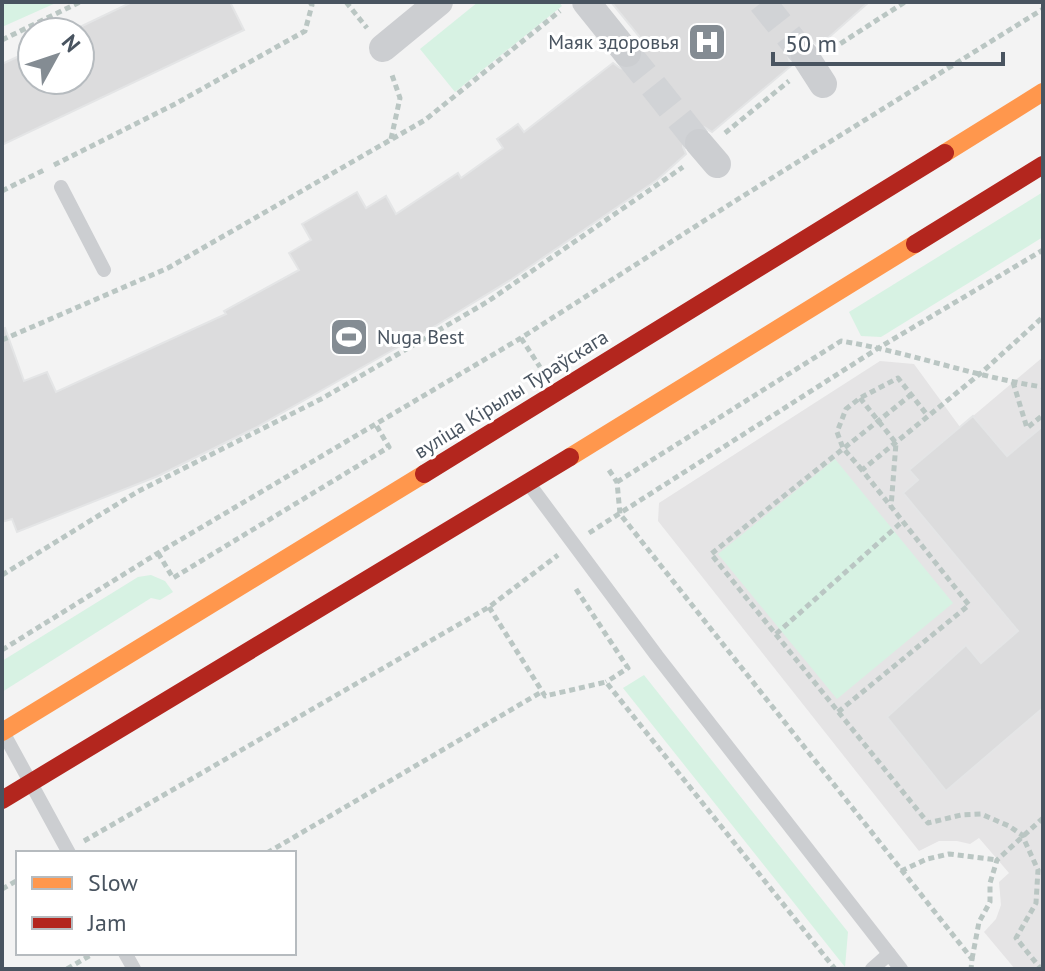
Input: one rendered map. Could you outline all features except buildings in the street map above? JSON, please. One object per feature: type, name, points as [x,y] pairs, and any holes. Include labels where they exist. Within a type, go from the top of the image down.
[{"type":"main road","name":"вуліца Кірылы Тураўскага","points":[[2,732],[1043,92]]},
{"type":"main road","points":[[2,800],[528,483],[1043,165]]},
{"type":"street","points":[[383,48],[439,2]]},
{"type":"street","points":[[586,2],[627,53]]},
{"type":"lane","points":[[61,187],[104,270]]},
{"type":"lane","points":[[528,483],[657,656],[901,969]]},
{"type":"lane","points":[[2,732],[67,851]]},
{"type":"lane","points":[[872,969],[889,954]]},
{"type":"path","points":[[2,40],[80,2]]},
{"type":"path","points":[[2,340],[168,268],[425,120],[571,2]]},
{"type":"path","points":[[2,575],[137,492],[323,398],[487,302],[707,152],[813,68],[905,2]]},
{"type":"path","points":[[2,191],[175,104],[305,31],[313,3]]},
{"type":"path","points":[[2,650],[158,553],[521,338],[1043,9]]},
{"type":"path","points":[[383,48],[400,98],[391,140]]},
{"type":"path","points":[[70,851],[489,607],[574,542],[880,347],[1043,250]]},
{"type":"path","points":[[862,470],[1043,318]]},
{"type":"path","points":[[521,338],[542,371]]},
{"type":"path","points":[[972,959],[620,514],[617,482],[841,341],[880,347],[1043,387]]},
{"type":"path","points":[[838,712],[969,605],[843,448],[837,432],[846,409],[898,378],[928,416]]},
{"type":"path","points":[[1013,382],[1027,428],[1043,415]]},
{"type":"path","points":[[912,394],[711,554],[928,823],[981,814],[1022,835],[1038,870],[1036,903],[1016,938],[1041,969]]},
{"type":"path","points":[[860,398],[896,443],[891,507]]},
{"type":"path","points":[[158,553],[173,578],[389,447],[376,425]]},
{"type":"path","points":[[776,634],[903,521]]},
{"type":"path","points":[[489,607],[545,696],[606,682],[628,668],[571,582]]},
{"type":"path","points":[[606,682],[835,969]]},
{"type":"path","points":[[270,851],[543,691]]},
{"type":"path","points":[[971,969],[979,922],[990,902],[990,883],[997,860],[1043,818]]},
{"type":"path","points":[[901,871],[927,859],[949,854],[997,860]]},
{"type":"path","points":[[67,969],[91,955]]},
{"type":"shaded area","points":[[1043,357],[1043,969],[1015,969],[984,932],[996,919],[1001,905],[999,882],[1009,873],[979,838],[970,844],[939,841],[919,851],[658,521],[659,503],[880,361],[914,364],[960,427]]},
{"type":"green space","points":[[2,2],[58,2],[27,16],[16,16],[16,21],[2,27]]},
{"type":"green space","points":[[478,2],[559,2],[562,6],[455,92],[420,49]]},
{"type":"green space","points":[[1043,192],[1043,237],[881,337],[861,336],[849,312]]},
{"type":"green space","points":[[835,459],[953,603],[837,699],[718,554]]},
{"type":"green space","points":[[151,575],[165,581],[173,592],[160,600],[151,598],[2,692],[2,661],[138,577]]},
{"type":"green space","points":[[644,675],[848,932],[845,967],[623,688]]},
{"type":"tunnel","points":[[762,2],[805,56]]},
{"type":"tunnel","points":[[627,53],[699,143]]},
{"type":"traffic: slow","points":[[945,153],[1043,92]]},
{"type":"traffic: slow","points":[[570,457],[915,244]]},
{"type":"traffic: slow","points":[[2,732],[424,474]]},
{"type":"traffic: jam","points":[[424,474],[945,153]]},
{"type":"traffic: jam","points":[[915,244],[1043,165]]},
{"type":"traffic: jam","points":[[2,800],[570,457]]},
{"type":"place","name":"Маяк здоровья","points":[[707,42]]},
{"type":"place","name":"Nuga Best","points":[[349,337]]}]
